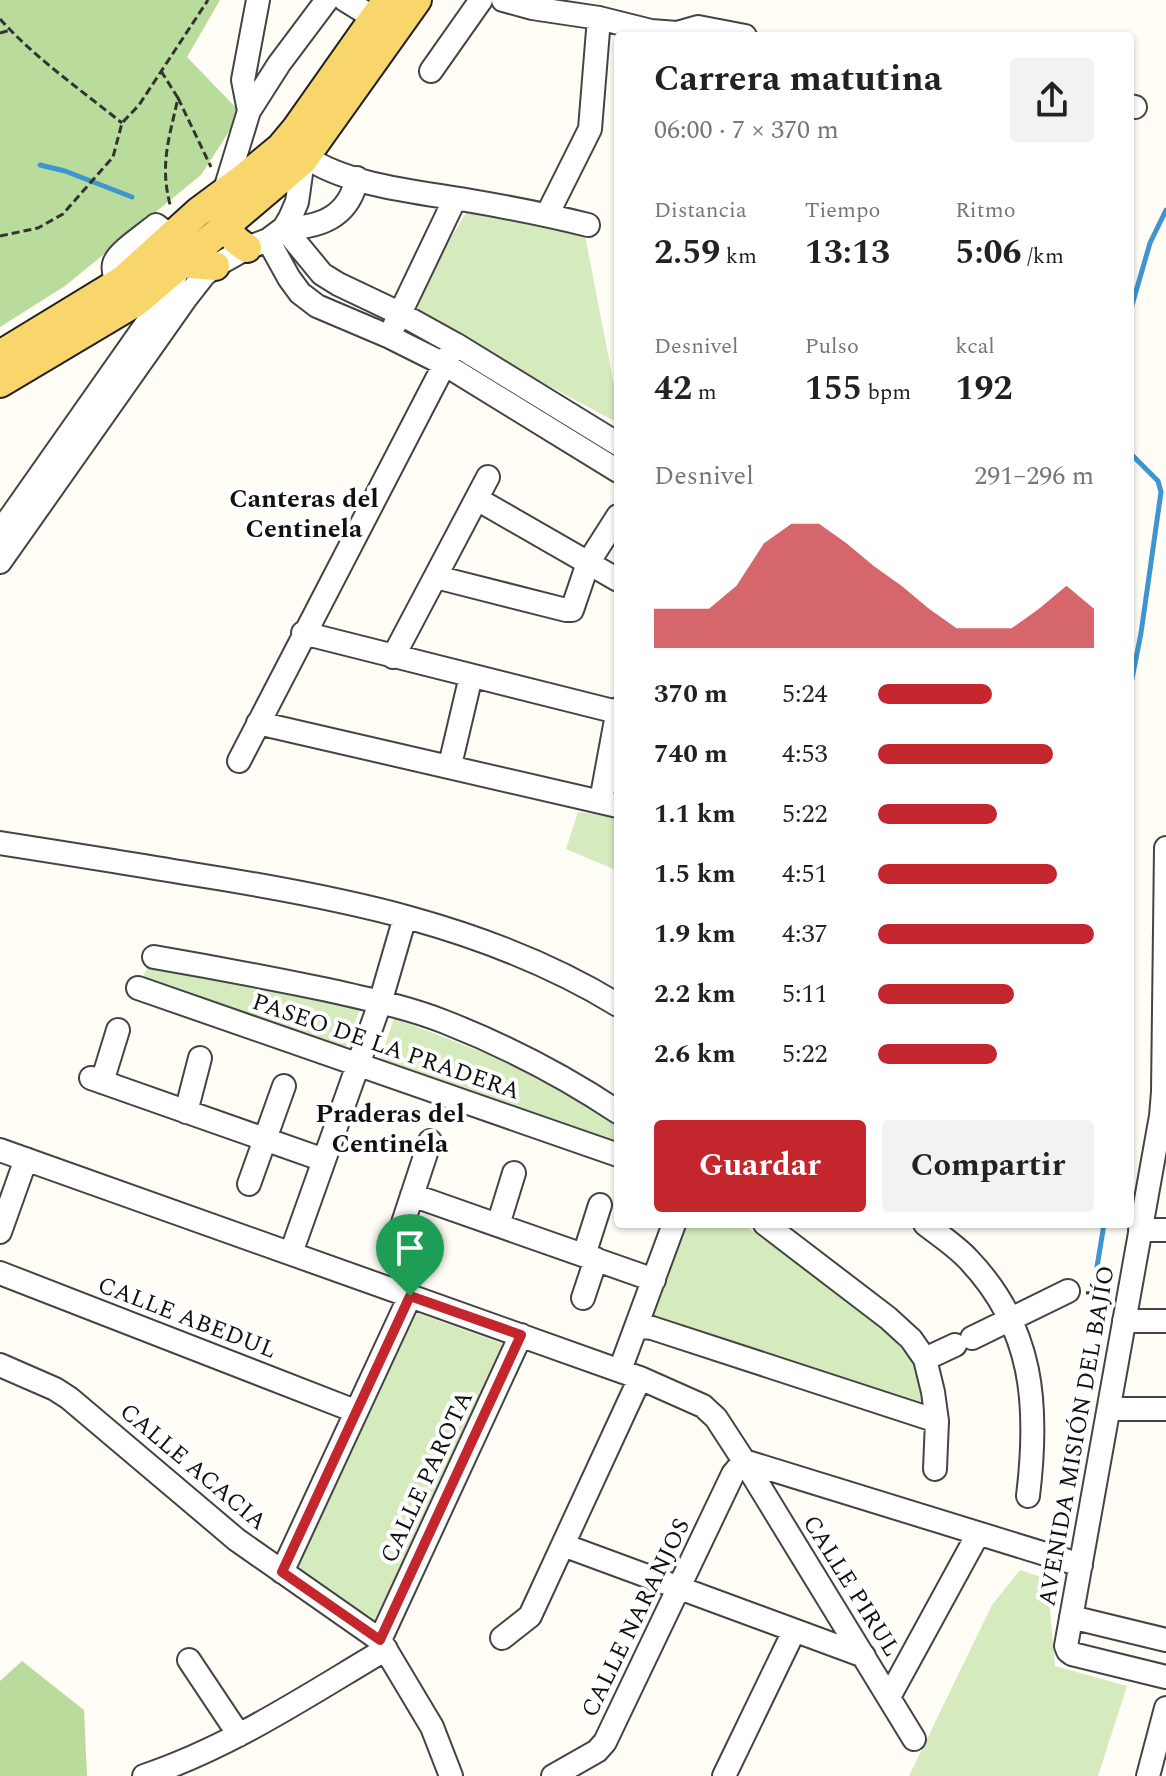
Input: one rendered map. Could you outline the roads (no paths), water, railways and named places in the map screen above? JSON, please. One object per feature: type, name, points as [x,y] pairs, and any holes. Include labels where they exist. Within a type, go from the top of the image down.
[{"type":"main road","points":[[0,355],[124,295],[181,263],[304,158],[417,0]]},
{"type":"main road","points":[[0,383],[124,295],[177,231],[281,147],[380,10]]},
{"type":"main road","points":[[224,193],[227,223],[235,241],[266,239]]},
{"type":"main road","points":[[181,263],[215,266]]},
{"type":"street","points":[[249,111],[243,80],[258,0]]},
{"type":"street","points":[[224,193],[249,111],[279,64],[327,0]]},
{"type":"street","points":[[345,0],[366,13],[380,10]]},
{"type":"street","points":[[431,71],[481,0]]},
{"type":"street","points":[[503,0],[664,32]]},
{"type":"street","points":[[547,215],[590,129],[599,18]]},
{"type":"street","points":[[680,32],[698,27],[724,32]]},
{"type":"street","points":[[266,239],[290,218],[297,202],[304,158],[330,171],[411,191],[588,225]]},
{"type":"street","points":[[0,562],[204,275],[266,239],[319,224],[334,216],[347,204],[357,178]]},
{"type":"street","points":[[390,337],[451,207]]},
{"type":"street","points":[[0,532],[168,293],[181,263],[177,231]]},
{"type":"street","points":[[266,239],[338,284],[455,344],[614,442]]},
{"type":"street","points":[[266,239],[300,293],[317,306],[444,364],[614,469]]},
{"type":"street","points":[[239,761],[455,344]]},
{"type":"street","points":[[523,413],[536,393]]},
{"type":"street","points":[[393,657],[488,477]]},
{"type":"street","points":[[477,499],[614,578]]},
{"type":"street","points":[[436,577],[572,610],[588,563],[614,522]]},
{"type":"street","points":[[303,633],[614,710]]},
{"type":"street","points":[[450,765],[471,676]]},
{"type":"street","points":[[258,723],[610,804],[614,758]]},
{"type":"street","points":[[0,843],[290,889],[405,917],[509,950],[576,980],[614,1003]]},
{"type":"street","name":"AVENIDA MISIÓN DEL BAJÍO","points":[[1166,848],[1162,1137],[1140,1230],[1066,1646],[1072,1654],[1166,1677]]},
{"type":"street","points":[[291,1253],[380,1003],[405,917]]},
{"type":"street","points":[[154,957],[248,973],[393,1005],[444,1021],[558,1074],[614,1109]]},
{"type":"street","name":"PASEO DE LA PRADERA","points":[[138,988],[614,1154]]},
{"type":"street","points":[[118,1030],[96,1080],[324,1160]]},
{"type":"street","points":[[186,1112],[200,1058]]},
{"type":"street","points":[[249,1184],[284,1086]]},
{"type":"street","points":[[399,1235],[430,1141]]},
{"type":"street","name":"CALLE PIRUL","points":[[0,1150],[630,1374],[703,1406],[716,1418],[744,1461],[914,1739]]},
{"type":"street","points":[[0,1232],[26,1159]]},
{"type":"street","points":[[498,1225],[514,1173]]},
{"type":"street","points":[[412,1195],[654,1280]]},
{"type":"street","points":[[583,1298],[600,1205]]},
{"type":"street","points":[[502,1638],[530,1616],[563,1545],[630,1374],[637,1326],[673,1228]]},
{"type":"street","points":[[770,1228],[888,1318],[911,1339],[925,1359],[937,1421],[935,1469]]},
{"type":"street","points":[[930,1228],[966,1256],[987,1281],[1011,1319],[1025,1354],[1029,1381],[1031,1467],[1028,1496]]},
{"type":"street","points":[[1140,1230],[1166,1230]]},
{"type":"street","name":"CALLE ABEDUL","points":[[0,1273],[355,1411]]},
{"type":"street","points":[[925,1359],[1068,1291]]},
{"type":"street","points":[[282,1572],[410,1296]]},
{"type":"street","points":[[1124,1321],[1166,1321]]},
{"type":"street","points":[[637,1326],[652,1328],[937,1421]]},
{"type":"street","name":"CALLE PAROTA","points":[[383,1645],[521,1335]]},
{"type":"street","name":"CALLE ACACIA","points":[[0,1365],[69,1398],[237,1540],[383,1645],[432,1727],[451,1776]]},
{"type":"street","points":[[1109,1409],[1166,1409]]},
{"type":"street","points":[[744,1461],[1081,1565]]},
{"type":"street","name":"CALLE NARANJOS","points":[[553,1776],[597,1751],[605,1742],[733,1474],[744,1461]]},
{"type":"street","points":[[889,1697],[978,1534]]},
{"type":"street","points":[[563,1545],[864,1656]]},
{"type":"street","points":[[1071,1617],[1166,1640]]},
{"type":"street","points":[[724,1776],[794,1631]]},
{"type":"street","points":[[144,1776],[239,1735],[383,1645]]},
{"type":"street","points":[[189,1660],[239,1735]]},
{"type":"street","points":[[1148,1776],[1166,1708]]},
{"type":"waterway","points":[[40,165],[65,171],[132,197]]},
{"type":"waterway","points":[[1134,298],[1150,243],[1166,210]]},
{"type":"waterway","points":[[1134,457],[1158,481],[1161,492],[1134,669]]},
{"type":"waterway","points":[[1097,1267],[1103,1228]]},
{"type":"district","name":"Canteras del Centinela","points":[[304,514]]},
{"type":"district","name":"Praderas del Centinela","points":[[390,1129]]}]
